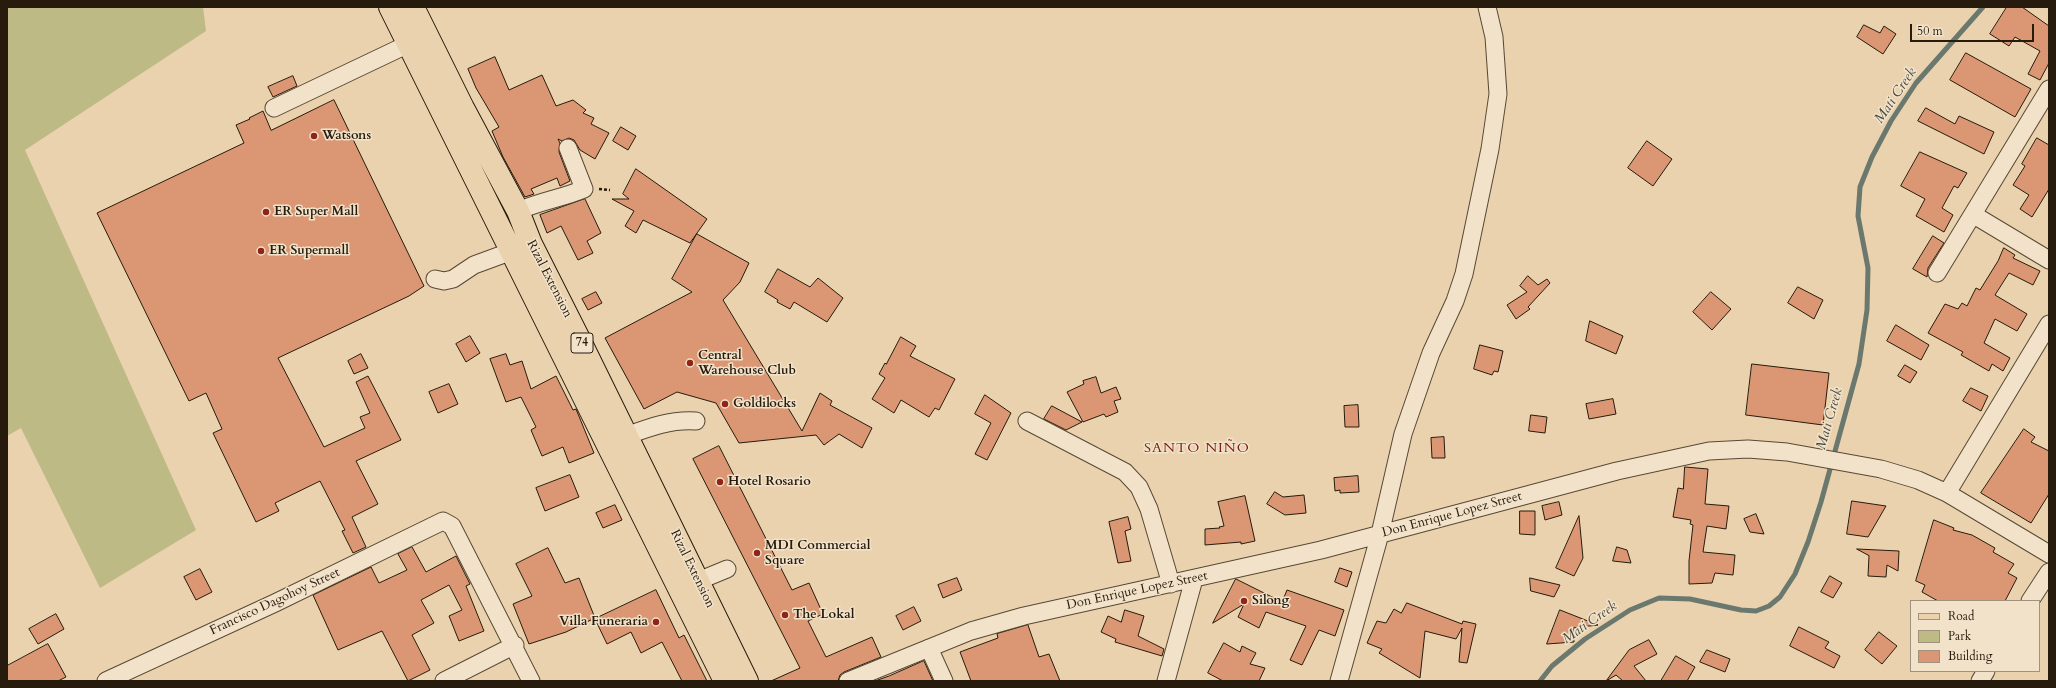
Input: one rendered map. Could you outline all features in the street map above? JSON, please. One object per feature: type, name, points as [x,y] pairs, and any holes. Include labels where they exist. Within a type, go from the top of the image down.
[{"type":"main road","name":"Rizal Extension","points":[[390,7],[418,40],[463,108],[518,211],[522,247]]},
{"type":"main road","name":"Rizal Extension","points":[[413,7],[418,40],[628,461],[725,681]]},
{"type":"main road","name":"Rizal Extension","points":[[628,461],[698,581],[747,681]]},
{"type":"street","points":[[1339,681],[1380,534],[1403,434],[1431,353],[1455,301],[1464,274],[1490,149],[1498,94],[1494,37],[1487,7]]},
{"type":"street","points":[[274,108],[418,40]]},
{"type":"street","points":[[1937,274],[2049,89]]},
{"type":"street","points":[[518,211],[539,201],[572,194],[584,189],[568,148]]},
{"type":"street","points":[[1974,215],[2049,260]]},
{"type":"street","points":[[435,280],[444,281],[453,279],[474,265],[522,247]]},
{"type":"street","points":[[1947,493],[2049,324]]},
{"type":"street","points":[[617,439],[666,422],[681,420],[696,421]]},
{"type":"street","points":[[1027,421],[1125,472],[1139,487],[1149,509],[1171,584]]},
{"type":"street","name":"Don Enrique Lopez Street","points":[[848,681],[971,631],[1024,616],[1090,600],[1171,584],[1321,550],[1617,471],[1709,451],[1748,449],[1787,452],[1816,456],[1881,469],[1910,478],[1947,493],[2049,554]]},
{"type":"street","name":"Francisco Dagohoy Street","points":[[106,681],[275,604],[443,521],[452,526],[515,645]]},
{"type":"street","points":[[698,581],[727,569]]},
{"type":"street","points":[[2031,600],[2049,572]]},
{"type":"street","points":[[1166,681],[1194,579]]},
{"type":"street","points":[[444,681],[515,645],[532,681]]},
{"type":"street","points":[[929,648],[944,681]]},
{"type":"street","points":[[1980,681],[1985,672]]},
{"type":"green space","points":[[7,7],[203,7],[206,31],[25,150],[196,530],[100,588],[21,428],[7,436]]},
{"type":"building","points":[[2007,7],[2022,7],[2049,26],[2049,63],[2040,80],[2028,74],[2040,51],[2015,37],[2009,46],[1990,34]]},
{"type":"building","points":[[1864,25],[1880,33],[1884,26],[1896,34],[1883,54],[1857,37]]},
{"type":"building","points":[[1966,53],[2031,89],[2015,117],[1950,80]]},
{"type":"building","points":[[495,57],[509,90],[542,75],[556,106],[573,100],[586,110],[583,113],[594,118],[591,124],[609,133],[595,159],[580,150],[574,140],[569,138],[562,141],[558,139],[560,143],[559,152],[570,181],[560,186],[557,178],[531,189],[534,194],[525,197],[503,157],[492,131],[499,127],[476,88],[468,69]]},
{"type":"building","points":[[293,76],[297,86],[273,97],[268,87]]},
{"type":"building","name":"ER Supermall","points":[[334,100],[424,286],[409,296],[278,358],[324,447],[365,428],[360,417],[370,413],[356,382],[368,376],[401,440],[356,461],[378,504],[352,517],[366,547],[353,553],[342,531],[345,530],[320,481],[275,503],[279,511],[256,522],[213,433],[222,429],[206,393],[189,401],[97,213],[244,143],[236,125],[263,111],[271,130]]},
{"type":"building","points":[[1926,108],[1955,124],[1959,116],[1994,132],[1984,154],[1918,121]]},
{"type":"building","points":[[621,127],[636,136],[628,150],[613,141]]},
{"type":"building","points":[[2037,138],[2049,145],[2049,189],[2032,217],[2020,209],[2029,195],[2013,185],[2025,166],[2022,164]]},
{"type":"building","points":[[1647,141],[1672,159],[1653,186],[1628,168]]},
{"type":"building","points":[[1920,152],[1967,173],[1958,188],[1954,186],[1942,208],[1953,215],[1944,232],[1916,216],[1925,199],[1901,186]]},
{"type":"building","points":[[636,169],[707,219],[690,243],[643,220],[636,233],[625,226],[634,211],[612,199],[629,199],[623,194]]},
{"type":"building","points":[[585,199],[601,233],[587,241],[593,253],[578,260],[561,226],[547,233],[540,215]]},
{"type":"building","name":"Central Warehouse Club","points":[[697,234],[749,263],[740,282],[723,300],[802,431],[820,393],[832,401],[830,405],[872,428],[862,448],[839,434],[824,445],[816,435],[739,443],[716,403],[677,392],[644,409],[605,338],[692,292],[672,279]]},
{"type":"building","points":[[1933,236],[1944,243],[1928,268],[1927,277],[1913,269]]},
{"type":"building","points":[[2004,248],[2015,255],[2013,258],[2040,271],[2033,285],[2009,273],[1995,295],[2027,314],[2017,331],[1995,319],[1984,343],[2010,358],[2003,371],[1992,364],[1989,371],[1961,355],[1963,352],[1928,333],[1945,304],[1958,309],[1962,303],[1967,306],[1976,288],[1980,290],[1998,261]]},
{"type":"building","points":[[778,269],[810,287],[818,278],[843,298],[827,322],[794,302],[790,309],[777,302],[778,300],[765,292]]},
{"type":"building","points":[[1528,276],[1538,285],[1547,279],[1550,283],[1528,307],[1530,309],[1516,319],[1507,305],[1527,292],[1520,286]]},
{"type":"building","points":[[1798,287],[1823,300],[1814,319],[1788,303]]},
{"type":"building","points":[[596,292],[602,303],[588,310],[582,299]]},
{"type":"building","points":[[1711,292],[1731,309],[1712,330],[1693,312]]},
{"type":"building","points":[[1590,321],[1623,336],[1616,354],[1586,341]]},
{"type":"building","points":[[1896,325],[1929,345],[1921,360],[1887,341]]},
{"type":"building","points":[[470,336],[480,353],[466,362],[456,344]]},
{"type":"building","points":[[901,337],[916,346],[910,356],[955,379],[939,410],[935,408],[929,417],[901,400],[894,413],[872,399],[885,378],[879,374]]},
{"type":"building","points":[[1480,345],[1503,351],[1498,372],[1494,371],[1492,375],[1474,369]]},
{"type":"building","points":[[361,354],[368,368],[354,374],[348,361]]},
{"type":"building","points":[[506,354],[510,365],[522,361],[531,389],[556,376],[573,410],[576,409],[594,453],[569,463],[563,447],[542,456],[531,430],[536,427],[521,397],[506,402],[490,359]]},
{"type":"building","points":[[1752,364],[1829,373],[1823,425],[1746,415]]},
{"type":"building","points":[[1905,365],[1917,372],[1910,383],[1898,376]]},
{"type":"building","points":[[1096,377],[1101,393],[1116,387],[1121,399],[1114,401],[1118,412],[1106,417],[1104,414],[1083,422],[1067,392],[1084,384],[1083,381]]},
{"type":"building","points":[[449,384],[458,404],[438,413],[429,392]]},
{"type":"building","points":[[1971,388],[1988,396],[1981,411],[1963,401]]},
{"type":"building","points":[[985,395],[1011,413],[987,460],[975,454],[991,423],[975,414]]},
{"type":"building","points":[[1613,399],[1616,414],[1589,419],[1586,404]]},
{"type":"building","points":[[1358,405],[1359,427],[1345,427],[1344,406]]},
{"type":"building","points":[[1052,406],[1082,422],[1066,430],[1044,419]]},
{"type":"building","points":[[1531,415],[1547,417],[1545,433],[1529,431]]},
{"type":"building","points":[[2024,429],[2035,437],[2031,442],[2049,451],[2049,494],[2031,523],[1981,493]]},
{"type":"building","points":[[1444,437],[1445,458],[1432,458],[1431,438]]},
{"type":"building","name":"MDI Commercial Square","points":[[719,446],[792,590],[809,583],[823,614],[808,621],[826,657],[872,637],[881,657],[844,672],[840,675],[838,681],[771,681],[800,668],[693,459]]},
{"type":"building","points":[[1685,467],[1708,469],[1705,504],[1729,506],[1726,529],[1707,526],[1703,552],[1735,555],[1733,575],[1715,573],[1712,583],[1689,584],[1689,561],[1693,525],[1690,524],[1691,520],[1673,517],[1678,488],[1683,489]]},
{"type":"building","points":[[570,475],[579,497],[545,511],[536,488]]},
{"type":"building","points":[[1358,476],[1359,492],[1340,493],[1340,490],[1335,491],[1334,478]]},
{"type":"building","points":[[1275,492],[1283,497],[1304,495],[1306,513],[1285,515],[1267,504]]},
{"type":"building","points":[[1245,496],[1255,541],[1241,544],[1241,542],[1205,545],[1205,529],[1220,528],[1219,527],[1224,526],[1218,502]]},
{"type":"building","points":[[1852,501],[1886,506],[1868,537],[1847,534]]},
{"type":"building","points":[[1559,502],[1562,515],[1545,520],[1542,506]]},
{"type":"building","points":[[615,505],[622,520],[603,528],[596,513]]},
{"type":"building","points":[[1520,511],[1535,511],[1535,535],[1520,534]]},
{"type":"building","points":[[1756,514],[1764,534],[1750,532],[1744,519]]},
{"type":"building","points":[[1579,516],[1583,558],[1574,576],[1556,568]]},
{"type":"building","points":[[1128,517],[1131,529],[1125,531],[1131,561],[1118,563],[1109,522]]},
{"type":"building","points":[[1934,520],[1954,528],[1953,530],[1972,535],[1995,548],[1993,552],[2014,564],[2008,573],[2017,578],[2006,600],[1936,600],[1922,592],[1925,585],[1916,581]]},
{"type":"building","points":[[412,547],[426,572],[456,556],[470,584],[466,586],[484,631],[459,641],[449,616],[462,610],[449,585],[421,600],[434,623],[412,635],[430,670],[408,681],[382,631],[338,650],[313,595],[371,567],[379,583],[407,570],[398,554]]},
{"type":"building","points":[[1617,547],[1627,550],[1631,563],[1613,561]]},
{"type":"building","points":[[548,548],[565,583],[579,578],[595,618],[566,632],[529,644],[513,604],[532,596],[516,564]]},
{"type":"building","points":[[1857,549],[1899,551],[1898,571],[1887,565],[1886,577],[1868,576],[1869,556]]},
{"type":"building","points":[[1340,568],[1352,572],[1347,587],[1335,582]]},
{"type":"building","points":[[200,569],[212,592],[196,600],[184,577]]},
{"type":"building","points":[[1830,576],[1842,583],[1833,598],[1821,592]]},
{"type":"building","points":[[957,578],[962,590],[943,598],[938,585]]},
{"type":"building","points":[[1530,578],[1560,585],[1554,597],[1531,591]]},
{"type":"building","points":[[1236,579],[1282,602],[1287,590],[1344,610],[1335,636],[1319,630],[1302,665],[1290,660],[1306,626],[1266,612],[1259,628],[1238,617],[1244,604],[1213,623]]},
{"type":"building","points":[[656,590],[679,638],[684,635],[707,681],[682,681],[662,642],[641,653],[631,632],[607,644],[595,619]]},
{"type":"building","points":[[1407,603],[1462,624],[1463,621],[1476,624],[1467,663],[1459,662],[1462,628],[1456,639],[1425,631],[1420,678],[1379,653],[1382,649],[1367,643],[1377,621],[1386,623],[1394,609],[1401,613]]},
{"type":"building","points":[[914,607],[921,621],[903,630],[896,616]]},
{"type":"building","points":[[1125,610],[1144,616],[1138,636],[1164,649],[1162,656],[1115,642],[1116,639],[1101,632],[1108,616],[1121,622]]},
{"type":"building","points":[[1560,610],[1598,625],[1573,628],[1574,642],[1547,644]]},
{"type":"building","points":[[56,614],[64,629],[38,644],[29,629]]},
{"type":"building","points":[[1028,625],[1039,657],[1049,654],[1060,681],[971,681],[960,652],[998,638],[997,634]]},
{"type":"building","points":[[1799,627],[1829,642],[1825,648],[1840,656],[1834,668],[1790,646]]},
{"type":"building","points":[[1879,632],[1897,646],[1882,664],[1865,650]]},
{"type":"building","points":[[1649,640],[1657,654],[1634,666],[1646,681],[1623,681],[1616,675],[1606,681],[1629,650]]},
{"type":"building","points":[[1224,643],[1240,652],[1242,646],[1256,653],[1250,664],[1265,668],[1259,681],[1223,681],[1208,673]]},
{"type":"building","points":[[48,644],[66,677],[58,681],[7,681],[7,666]]},
{"type":"building","points":[[1707,650],[1730,659],[1725,672],[1700,662]]},
{"type":"building","points":[[1676,656],[1695,667],[1687,681],[1661,681]]},
{"type":"building","points":[[924,661],[933,681],[875,681],[889,676]]},
{"type":"waterway","name":"Mati Creek","points":[[1540,681],[1552,666],[1585,639],[1630,610],[1659,598],[1690,599],[1741,610],[1756,611],[1769,606],[1780,597],[1795,574],[1808,542],[1821,502],[1859,364],[1867,310],[1868,268],[1858,216],[1860,187],[1872,157],[1891,121],[1916,83],[1983,7]]},
{"type":"place","name":"Watsons","points":[[314,136]]},
{"type":"place","name":"ER Super Mall","points":[[266,212]]},
{"type":"place","name":"ER Supermall","points":[[261,251]]},
{"type":"place","name":"Central Warehouse Club","points":[[690,363]]},
{"type":"place","name":"Goldilocks","points":[[725,404]]},
{"type":"place","name":"Hotel Rosario","points":[[720,482]]},
{"type":"place","name":"MDI Commercial Square","points":[[757,553]]},
{"type":"place","name":"Silong","points":[[1244,601]]},
{"type":"place","name":"The Lokal","points":[[785,615]]},
{"type":"place","name":"Villa Funeraria","points":[[656,622]]},
{"type":"district","name":"SANTO NIÑO","points":[[1197,449]]}]
